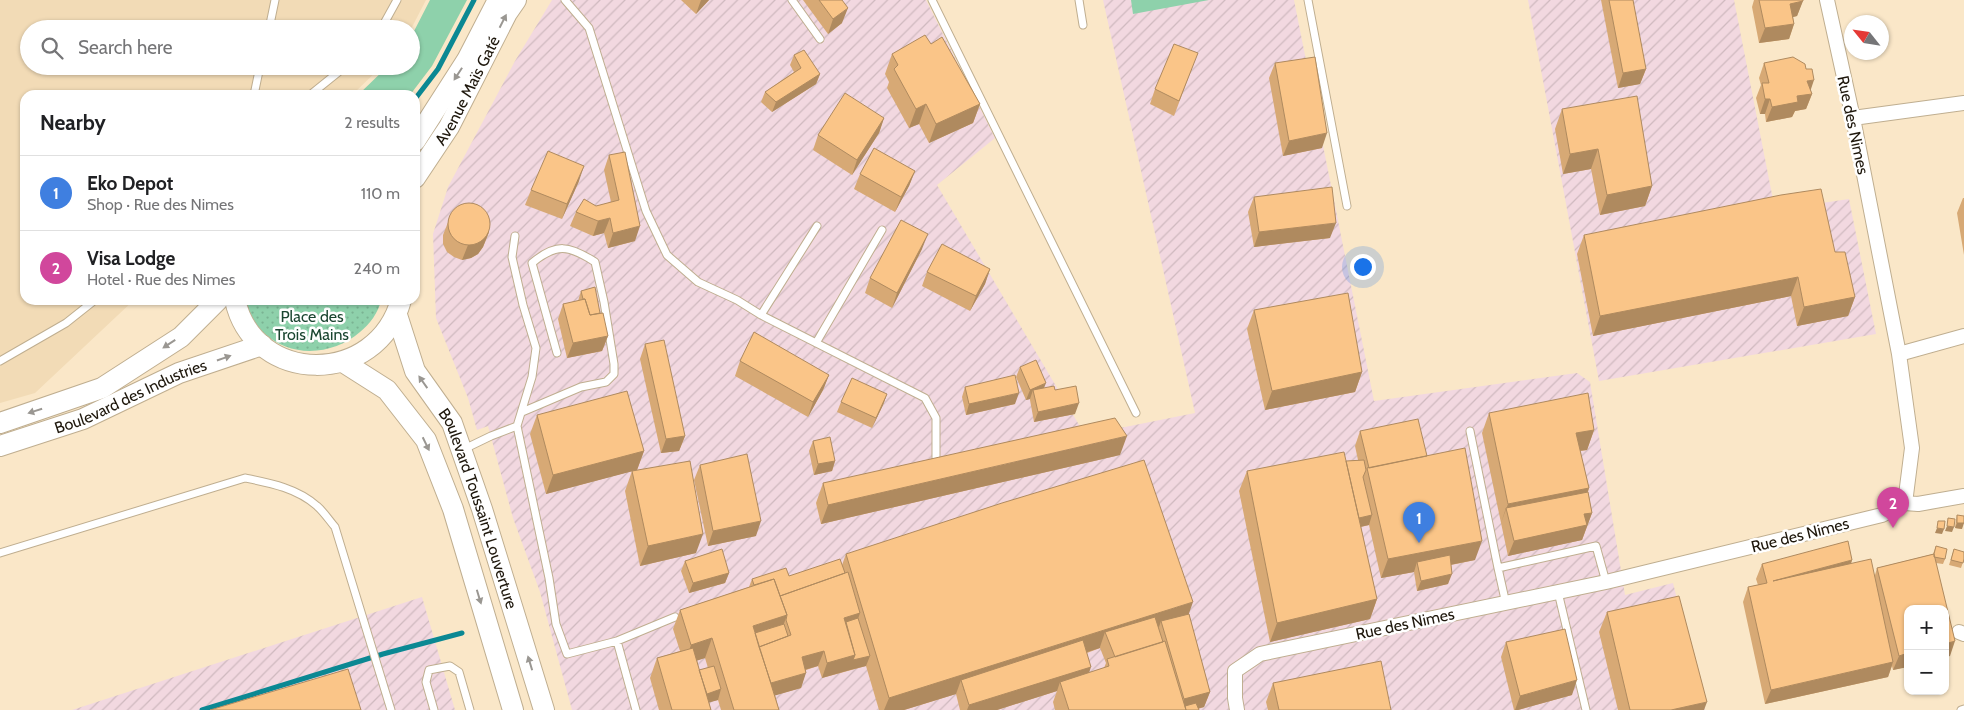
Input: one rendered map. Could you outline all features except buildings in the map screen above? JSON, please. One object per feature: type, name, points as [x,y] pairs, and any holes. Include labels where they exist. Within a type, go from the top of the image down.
[{"type":"main road","name":"Avenue Maïs Gaté","points":[[420,133],[467,60],[498,0]]},
{"type":"main road","name":"Avenue Maïs Gaté","points":[[420,170],[449,127],[507,13],[516,0]]},
{"type":"main road","name":"Boulevard des Industries","points":[[0,423],[102,388],[181,337],[213,305]]},
{"type":"main road","points":[[236,305],[247,329],[262,345],[286,360],[314,366],[343,362],[365,352],[384,336],[399,308]]},
{"type":"main road","name":"Boulevard Toussaint Louverture","points":[[399,308],[416,371],[452,422],[482,509],[544,710]]},
{"type":"main road","name":"Boulevard des Industries","points":[[0,446],[83,419],[179,373],[262,345]]},
{"type":"main road","name":"Boulevard Toussaint Louverture","points":[[343,362],[387,390],[426,440],[453,509],[513,710]]},
{"type":"street","name":"Rue des Nimes","points":[[1237,710],[1235,671],[1260,654],[1606,582],[1882,515],[1906,503],[1912,448],[1899,354],[1853,118],[1827,0]]},
{"type":"street","points":[[1853,118],[1964,103]]},
{"type":"street","points":[[1899,354],[1964,336]]},
{"type":"street","points":[[1906,503],[1918,504],[1964,496]]},
{"type":"lane","points":[[271,20],[275,0]]},
{"type":"lane","points":[[386,20],[397,0]]},
{"type":"lane","points":[[565,0],[589,28],[646,211],[667,255],[698,282],[737,300],[760,315],[925,398],[936,418],[936,465]]},
{"type":"lane","points":[[792,0],[820,39]]},
{"type":"lane","points":[[932,0],[1136,413]]},
{"type":"lane","points":[[1079,0],[1084,25]]},
{"type":"lane","points":[[1308,0],[1347,206]]},
{"type":"lane","points":[[255,90],[258,75]]},
{"type":"lane","points":[[316,90],[335,75]]},
{"type":"lane","points":[[760,315],[817,226]]},
{"type":"lane","points":[[816,343],[882,230]]},
{"type":"lane","points":[[515,236],[512,257],[523,305],[536,348],[532,377],[517,426],[549,578],[556,624],[567,654],[617,641],[675,617]]},
{"type":"lane","points":[[522,412],[581,387],[606,382],[614,374],[604,302],[595,262],[581,253],[571,250],[550,249],[532,263],[557,353]]},
{"type":"lane","points":[[0,361],[66,323],[88,305]]},
{"type":"lane","points":[[461,450],[517,426]]},
{"type":"lane","points":[[1470,431],[1506,604]]},
{"type":"lane","points":[[0,553],[245,478],[274,484],[302,495],[318,506],[335,527],[391,710]]},
{"type":"lane","points":[[1498,568],[1596,546],[1606,582]]},
{"type":"lane","points":[[1558,592],[1586,710]]},
{"type":"lane","points":[[617,641],[636,710]]},
{"type":"lane","points":[[434,710],[426,682],[429,670],[450,666],[459,672],[470,710]]},
{"type":"shaded area","points":[[0,0],[426,0],[416,20],[20,20],[20,75],[373,75],[357,90],[20,90],[20,305],[129,305],[35,393],[0,403]]},
{"type":"shaded area","points":[[552,0],[926,0],[995,138],[937,185],[1085,435],[1195,413],[1103,0],[1294,0],[1374,401],[1577,373],[1590,382],[1625,595],[1673,583],[1705,710],[572,710],[540,592],[513,518],[488,426],[477,430],[468,398],[436,318],[433,234],[448,187],[515,61]]},
{"type":"shaded area","points":[[1528,0],[1734,0],[1775,210],[1849,199],[1876,334],[1599,381]]},
{"type":"shaded area","points":[[422,597],[455,710],[72,710]]},
{"type":"green space","points":[[430,0],[467,0],[432,66],[414,90],[363,90],[379,75],[420,75],[420,20]]},
{"type":"green space","points":[[1131,0],[1209,0],[1133,14]]},
{"type":"green space","name":"Place des Trois Mains","points":[[246,305],[379,305],[367,326],[350,340],[338,346],[312,351],[287,347],[275,341],[264,333]]},
{"type":"waterway","points":[[420,92],[438,69],[474,0]]},
{"type":"waterway","points":[[202,710],[383,654],[462,633]]},
{"type":"place","name":"Visa Lodge","points":[[1893,528]]},
{"type":"place","name":"Eko Depot","points":[[1419,543]]}]
